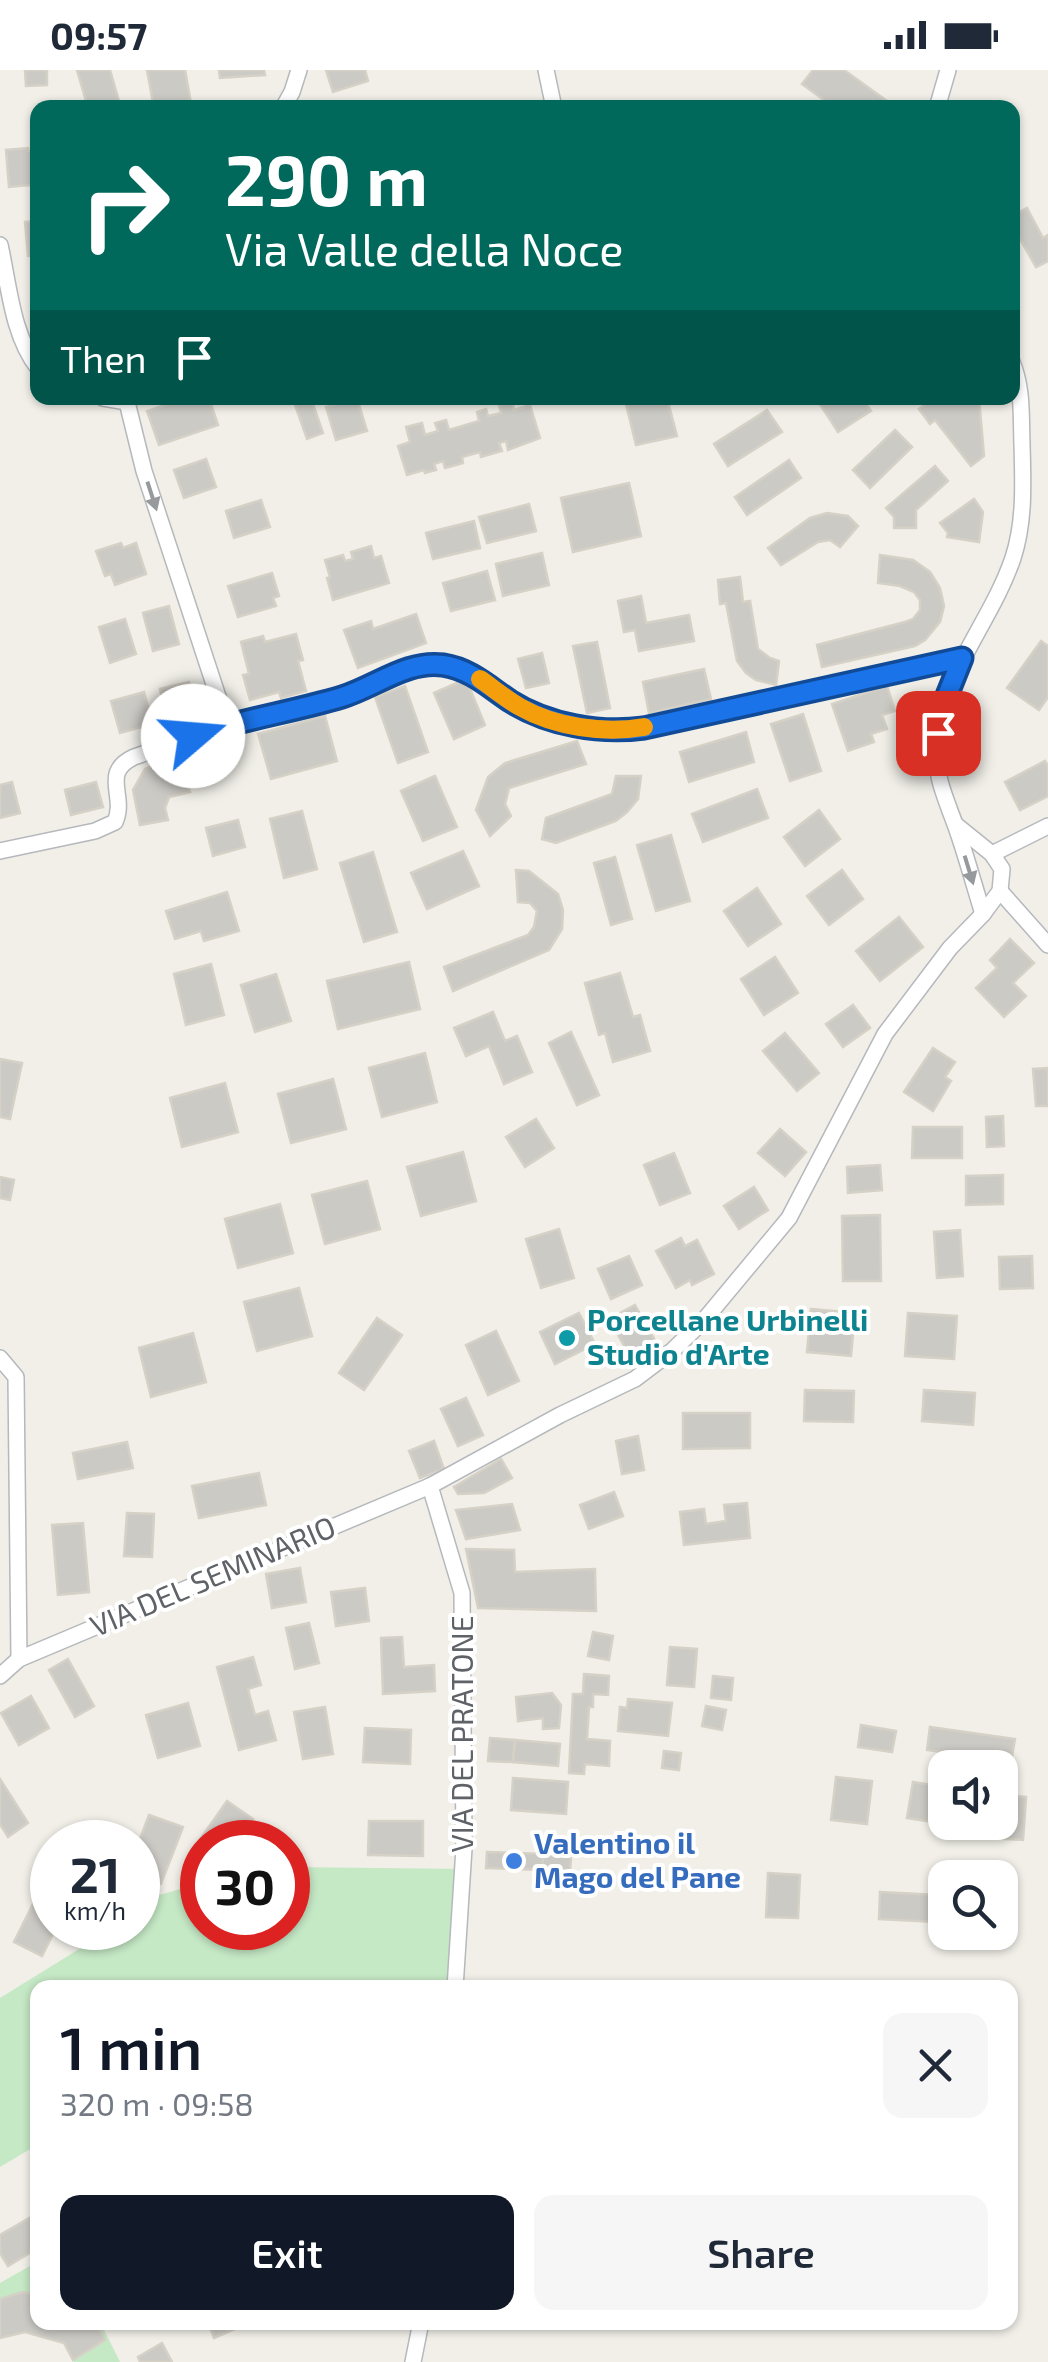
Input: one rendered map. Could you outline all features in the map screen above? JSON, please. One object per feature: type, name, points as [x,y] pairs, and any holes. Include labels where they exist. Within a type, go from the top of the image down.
[{"type":"street","points":[[288,100],[299,70]]},
{"type":"street","points":[[546,70],[552,100]]},
{"type":"street","points":[[939,100],[948,70]]},
{"type":"street","points":[[0,245],[20,334],[30,358]]},
{"type":"street","points":[[983,914],[939,782],[936,748],[946,698],[962,658],[1003,583],[1018,538],[1023,486],[1020,385]]},
{"type":"street","points":[[132,405],[144,472],[227,724]]},
{"type":"street","points":[[0,851],[110,826],[118,815],[116,778],[121,765],[134,757],[227,724],[342,697],[430,664],[466,672],[544,718],[617,730],[644,728],[962,658]]},
{"type":"street","points":[[956,826],[992,854],[1002,868],[1000,891],[1048,945]]},
{"type":"street","points":[[992,854],[1048,826]]},
{"type":"street","name":"VIA DEL SEMINARIO","points":[[0,1676],[19,1659],[430,1486],[635,1379],[672,1351],[705,1319],[789,1218],[885,1034],[950,948],[1000,891]]},
{"type":"street","points":[[0,1358],[16,1377],[19,1659]]},
{"type":"street","name":"VIA DEL PRATONE","points":[[430,1486],[462,1593],[464,1848],[456,1980]]},
{"type":"street","points":[[413,2362],[420,2330]]},
{"type":"green space","points":[[310,1867],[465,1869],[456,1980],[30,1980],[30,2149],[0,2167],[0,1998],[77,1950],[160,1950],[160,1895],[180,1889],[180,1950],[310,1950]]},
{"type":"green space","points":[[30,2266],[30,2294],[0,2299],[0,2283]]},
{"type":"green space","points":[[99,2330],[104,2330],[120,2362],[74,2362],[73,2360],[105,2340]]},
{"type":"building","points":[[25,70],[47,70],[47,85],[26,86]]},
{"type":"building","points":[[77,70],[110,70],[119,100],[86,100]]},
{"type":"building","points":[[147,70],[185,70],[190,100],[153,100]]},
{"type":"building","points":[[219,70],[264,70],[265,75],[220,78]]},
{"type":"building","points":[[326,70],[365,70],[368,81],[333,92]]},
{"type":"building","points":[[813,70],[844,70],[885,100],[824,100],[802,84]]},
{"type":"building","points":[[6,150],[30,151],[30,185],[9,187]]},
{"type":"building","points":[[1027,208],[1043,238],[1048,235],[1048,261],[1036,267],[1020,239],[1020,212]]},
{"type":"building","points":[[25,222],[30,222],[30,256],[28,256]]},
{"type":"building","points":[[165,405],[211,405],[218,425],[159,445],[147,411]]},
{"type":"building","points":[[295,405],[313,405],[323,433],[307,439]]},
{"type":"building","points":[[359,405],[367,431],[336,440],[326,407]]},
{"type":"building","points":[[499,405],[513,405],[514,410],[530,405],[540,438],[508,450],[506,441],[499,443],[502,451],[462,457],[463,463],[445,468],[443,461],[434,464],[436,470],[407,475],[398,446],[410,442],[406,427],[422,423],[425,435],[438,431],[435,423],[446,420],[449,430],[479,421],[477,412],[486,409],[488,416],[501,413]]},
{"type":"building","points":[[626,405],[669,405],[677,436],[636,445]]},
{"type":"building","points":[[821,405],[867,405],[871,411],[838,432]]},
{"type":"building","points":[[924,405],[980,405],[984,456],[971,466],[935,420],[930,424],[919,409]]},
{"type":"building","points":[[767,410],[782,432],[728,466],[714,444]]},
{"type":"building","points":[[895,430],[912,447],[870,488],[853,470]]},
{"type":"building","points":[[206,459],[216,487],[184,498],[174,470]]},
{"type":"building","points":[[789,460],[801,478],[747,515],[735,497]]},
{"type":"building","points":[[935,466],[948,481],[916,510],[916,528],[894,528],[894,517],[886,508]]},
{"type":"building","points":[[629,483],[641,536],[573,552],[561,498]]},
{"type":"building","points":[[974,499],[983,512],[979,542],[947,537],[940,523]]},
{"type":"building","points":[[261,500],[270,527],[234,538],[226,511]]},
{"type":"building","points":[[529,504],[536,531],[487,543],[479,517]]},
{"type":"building","points":[[827,513],[848,516],[858,526],[840,547],[830,540],[818,542],[781,565],[768,548],[810,518]]},
{"type":"building","points":[[474,521],[480,548],[433,559],[426,533]]},
{"type":"building","points":[[121,543],[123,548],[136,543],[146,574],[115,585],[111,574],[105,576],[96,551]]},
{"type":"building","points":[[371,546],[374,558],[381,556],[389,583],[333,600],[325,560],[343,555],[345,561],[353,559],[351,552]]},
{"type":"building","points":[[542,553],[549,585],[503,596],[496,564]]},
{"type":"building","points":[[880,555],[913,560],[930,572],[940,588],[944,606],[940,622],[915,646],[822,667],[817,645],[905,622],[920,610],[920,600],[914,592],[878,583]]},
{"type":"building","points":[[487,571],[495,600],[451,611],[443,583]]},
{"type":"building","points":[[272,573],[279,596],[273,598],[276,606],[238,617],[228,586]]},
{"type":"building","points":[[740,577],[743,602],[750,601],[758,649],[779,661],[776,685],[756,680],[737,661],[726,603],[720,604],[718,580]]},
{"type":"building","points":[[641,596],[646,623],[689,615],[694,641],[639,651],[635,630],[624,632],[618,601]]},
{"type":"building","points":[[169,606],[179,644],[153,651],[143,613]]},
{"type":"building","points":[[416,614],[426,643],[358,668],[344,630],[371,621],[373,629]]},
{"type":"building","points":[[125,619],[136,654],[110,663],[99,627]]},
{"type":"building","points":[[296,634],[306,691],[281,698],[279,692],[250,700],[243,675],[249,674],[241,642],[263,636],[265,642]]},
{"type":"building","points":[[1041,641],[1048,646],[1048,697],[1039,710],[1007,688]]},
{"type":"building","points":[[597,642],[610,708],[587,713],[573,646]]},
{"type":"building","points":[[542,653],[549,683],[526,688],[518,659]]},
{"type":"building","points":[[704,669],[711,699],[649,713],[643,682]]},
{"type":"building","points":[[466,679],[485,725],[454,739],[434,693]]},
{"type":"building","points":[[189,682],[196,715],[167,722],[160,689]]},
{"type":"building","points":[[405,686],[428,752],[398,763],[375,697]]},
{"type":"building","points":[[887,686],[895,711],[882,715],[887,729],[871,734],[874,742],[848,751],[832,704]]},
{"type":"building","points":[[144,692],[153,724],[120,733],[111,701]]},
{"type":"building","points":[[803,714],[821,771],[790,781],[771,724]]},
{"type":"building","points":[[325,716],[337,761],[271,779],[258,734]]},
{"type":"building","points":[[746,732],[754,762],[689,782],[680,752]]},
{"type":"building","points":[[577,741],[586,764],[509,788],[505,804],[511,816],[490,836],[476,810],[488,777],[505,763]]},
{"type":"building","points":[[178,755],[190,792],[169,797],[165,808],[168,820],[140,825],[133,790],[145,769]]},
{"type":"building","points":[[1045,761],[1048,796],[1020,810],[1005,782]]},
{"type":"building","points":[[435,776],[457,827],[423,841],[401,791]]},
{"type":"building","points":[[616,776],[641,776],[638,799],[627,812],[616,821],[556,843],[542,839],[546,818],[612,794]]},
{"type":"building","points":[[12,782],[20,813],[0,818],[0,785]]},
{"type":"building","points":[[96,782],[103,807],[71,815],[65,790]]},
{"type":"building","points":[[757,789],[768,818],[703,842],[692,814]]},
{"type":"building","points":[[819,810],[840,839],[805,866],[784,837]]},
{"type":"building","points":[[302,811],[317,869],[284,878],[270,819]]},
{"type":"building","points":[[238,820],[245,847],[213,856],[206,828]]},
{"type":"building","points":[[671,835],[690,901],[656,911],[637,845]]},
{"type":"building","points":[[463,851],[479,886],[427,909],[411,873]]},
{"type":"building","points":[[373,852],[397,932],[364,942],[340,863]]},
{"type":"building","points":[[615,857],[632,919],[611,925],[594,863]]},
{"type":"building","points":[[516,870],[529,871],[558,894],[563,910],[562,929],[549,950],[453,991],[444,967],[528,935],[534,927],[537,911],[530,903],[518,902]]},
{"type":"building","points":[[842,870],[863,899],[829,925],[807,896]]},
{"type":"building","points":[[757,888],[781,924],[748,946],[724,911]]},
{"type":"building","points":[[227,892],[239,931],[204,941],[201,931],[175,939],[166,911]]},
{"type":"building","points":[[899,917],[923,947],[880,981],[856,951]]},
{"type":"building","points":[[1010,939],[1034,963],[1013,983],[1026,996],[1004,1017],[976,988],[997,968],[990,960]]},
{"type":"building","points":[[775,957],[798,993],[764,1015],[741,979]]},
{"type":"building","points":[[409,962],[420,1009],[338,1029],[327,981]]},
{"type":"building","points":[[211,964],[224,1015],[186,1025],[174,974]]},
{"type":"building","points":[[620,973],[633,1017],[640,1015],[650,1051],[613,1062],[605,1033],[599,1035],[585,983]]},
{"type":"building","points":[[276,974],[291,1021],[255,1032],[241,985]]},
{"type":"building","points":[[853,1005],[870,1028],[843,1047],[826,1024]]},
{"type":"building","points":[[493,1012],[505,1041],[517,1036],[532,1072],[504,1084],[489,1046],[466,1056],[454,1028]]},
{"type":"building","points":[[571,1032],[599,1095],[577,1105],[549,1043]]},
{"type":"building","points":[[785,1033],[819,1073],[797,1091],[763,1051]]},
{"type":"building","points":[[933,1048],[955,1062],[945,1077],[951,1081],[933,1111],[904,1092]]},
{"type":"building","points":[[425,1053],[437,1102],[382,1117],[369,1068]]},
{"type":"building","points":[[0,1059],[22,1063],[10,1119],[0,1117]]},
{"type":"building","points":[[1048,1068],[1048,1106],[1036,1106],[1033,1069]]},
{"type":"building","points":[[333,1079],[346,1129],[291,1143],[278,1094]]},
{"type":"building","points":[[225,1083],[238,1132],[182,1147],[170,1098]]},
{"type":"building","points":[[1003,1116],[1004,1146],[987,1147],[986,1117]]},
{"type":"building","points":[[536,1119],[554,1148],[525,1167],[506,1137]]},
{"type":"building","points":[[913,1127],[962,1127],[962,1158],[912,1158]]},
{"type":"building","points":[[780,1129],[806,1152],[785,1176],[758,1153]]},
{"type":"building","points":[[463,1152],[476,1201],[421,1216],[407,1167]]},
{"type":"building","points":[[674,1153],[690,1193],[660,1205],[644,1165]]},
{"type":"building","points":[[880,1165],[882,1190],[848,1193],[847,1167]]},
{"type":"building","points":[[1003,1175],[1003,1204],[966,1205],[966,1176]]},
{"type":"building","points":[[0,1177],[14,1180],[10,1200],[0,1198]]},
{"type":"building","points":[[367,1181],[380,1229],[325,1244],[312,1195]]},
{"type":"building","points":[[754,1187],[768,1210],[739,1229],[724,1206]]},
{"type":"building","points":[[280,1204],[293,1253],[238,1268],[225,1219]]},
{"type":"building","points":[[880,1215],[881,1281],[843,1281],[842,1216]]},
{"type":"building","points":[[559,1229],[574,1278],[541,1288],[526,1239]]},
{"type":"building","points":[[960,1230],[963,1276],[937,1278],[934,1232]]},
{"type":"building","points":[[681,1238],[685,1246],[697,1240],[714,1274],[676,1288],[656,1251]]},
{"type":"building","points":[[629,1256],[642,1285],[611,1299],[598,1269]]},
{"type":"building","points":[[1032,1256],[1033,1288],[1000,1289],[999,1257]]},
{"type":"building","points":[[299,1288],[312,1336],[257,1351],[244,1302]]},
{"type":"building","points":[[635,1305],[656,1342],[630,1356],[609,1319]]},
{"type":"building","points":[[811,1309],[855,1313],[851,1356],[807,1352]]},
{"type":"building","name":"Porcellane Urbinelli Studio d'Arte","points":[[579,1313],[595,1344],[555,1364],[540,1332]]},
{"type":"building","points":[[908,1313],[957,1316],[954,1359],[905,1356]]},
{"type":"building","points":[[377,1318],[402,1335],[364,1390],[339,1373]]},
{"type":"building","points":[[496,1331],[519,1381],[488,1395],[466,1345]]},
{"type":"building","points":[[193,1333],[206,1382],[151,1397],[139,1348]]},
{"type":"building","points":[[805,1390],[854,1391],[853,1422],[804,1421]]},
{"type":"building","points":[[924,1390],[975,1393],[973,1425],[922,1421]]},
{"type":"building","points":[[466,1398],[483,1435],[458,1446],[441,1409]]},
{"type":"building","points":[[683,1413],[750,1413],[750,1448],[683,1449]]},
{"type":"building","points":[[638,1436],[644,1470],[622,1474],[616,1441]]},
{"type":"building","points":[[434,1441],[444,1469],[420,1478],[409,1451]]},
{"type":"building","points":[[127,1442],[133,1468],[78,1479],[73,1453]]},
{"type":"building","points":[[501,1459],[512,1478],[484,1493],[458,1494],[454,1487]]},
{"type":"building","points":[[259,1473],[266,1505],[199,1518],[192,1486]]},
{"type":"building","points":[[614,1492],[623,1516],[589,1529],[580,1505]]},
{"type":"building","points":[[747,1503],[750,1538],[684,1545],[680,1512],[704,1509],[706,1524],[726,1521],[724,1505]]},
{"type":"building","points":[[512,1504],[520,1530],[466,1539],[456,1510]]},
{"type":"building","points":[[127,1513],[154,1514],[152,1557],[124,1556]]},
{"type":"building","points":[[83,1523],[89,1592],[58,1595],[52,1525]]},
{"type":"building","points":[[466,1549],[514,1550],[515,1572],[595,1569],[596,1611],[478,1608]]},
{"type":"building","points":[[300,1568],[306,1602],[272,1608],[266,1574]]},
{"type":"building","points":[[365,1588],[369,1621],[336,1626],[331,1592]]},
{"type":"building","points":[[309,1623],[319,1663],[295,1669],[286,1628]]},
{"type":"building","points":[[593,1632],[613,1636],[609,1660],[588,1656]]},
{"type":"building","points":[[402,1637],[404,1667],[434,1665],[435,1691],[383,1694],[381,1638]]},
{"type":"building","points":[[670,1647],[697,1649],[694,1687],[667,1685]]},
{"type":"building","points":[[253,1657],[261,1685],[248,1689],[255,1715],[268,1711],[276,1740],[239,1750],[217,1667]]},
{"type":"building","points":[[68,1659],[94,1706],[75,1717],[49,1670]]},
{"type":"building","points":[[584,1674],[609,1676],[608,1695],[593,1694],[587,1739],[610,1741],[609,1766],[585,1764],[584,1774],[569,1773],[573,1694],[583,1694]]},
{"type":"building","points":[[713,1676],[733,1678],[731,1700],[711,1698]]},
{"type":"building","points":[[552,1693],[561,1705],[559,1728],[543,1729],[543,1718],[518,1721],[516,1697]]},
{"type":"building","points":[[31,1696],[49,1728],[19,1745],[1,1713]]},
{"type":"building","points":[[628,1699],[672,1703],[668,1736],[618,1731],[620,1707],[627,1708]]},
{"type":"building","points":[[188,1703],[200,1746],[158,1758],[146,1715]]},
{"type":"building","points":[[706,1706],[726,1710],[722,1730],[702,1726]]},
{"type":"building","points":[[325,1707],[333,1754],[303,1759],[294,1712]]},
{"type":"building","points":[[861,1725],[896,1731],[892,1752],[858,1747]]},
{"type":"building","points":[[930,1727],[1015,1739],[1013,1750],[927,1750]]},
{"type":"building","points":[[365,1728],[411,1730],[410,1764],[363,1762]]},
{"type":"building","points":[[490,1738],[515,1740],[513,1762],[488,1761]]},
{"type":"building","points":[[515,1740],[560,1744],[558,1766],[513,1762]]},
{"type":"building","points":[[664,1751],[681,1753],[679,1770],[662,1768]]},
{"type":"building","points":[[836,1777],[872,1781],[867,1824],[831,1820]]},
{"type":"building","points":[[513,1778],[568,1782],[566,1814],[511,1810]]},
{"type":"building","points":[[0,1779],[28,1823],[8,1837],[0,1824]]},
{"type":"building","points":[[913,1782],[928,1784],[928,1821],[907,1818]]},
{"type":"building","points":[[1018,1796],[1026,1797],[1023,1840],[1018,1840]]},
{"type":"building","points":[[227,1801],[253,1819],[252,1820],[214,1820]]},
{"type":"building","points":[[149,1815],[180,1826],[161,1884],[160,1820],[147,1820]]},
{"type":"building","points":[[369,1821],[423,1821],[423,1856],[368,1855]]},
{"type":"building","points":[[544,1843],[572,1845],[570,1871],[542,1870]]},
{"type":"building","name":"Valentino il Mago del Pane","points":[[487,1852],[543,1854],[542,1870],[486,1868]]},
{"type":"building","points":[[768,1873],[800,1875],[798,1918],[766,1917]]},
{"type":"building","points":[[880,1892],[928,1894],[928,1922],[879,1919]]},
{"type":"building","points":[[30,1910],[30,1950],[14,1942]]},
{"type":"building","points":[[30,2218],[30,2253],[8,2266],[0,2253],[0,2235]]},
{"type":"building","points":[[30,2294],[30,2330],[99,2330],[105,2340],[73,2360],[64,2343],[25,2332],[0,2338],[0,2299]]},
{"type":"building","points":[[211,2330],[232,2330],[214,2338]]},
{"type":"building","points":[[162,2343],[172,2362],[140,2362],[138,2357]]},
{"type":"slow traffic","points":[[480,679],[520,707],[551,720],[607,730],[644,727]]},
{"type":"place","name":"Porcellane Urbinelli Studio d'Arte","points":[[567,1338]]},
{"type":"place","name":"Valentino il Mago del Pane","points":[[514,1861]]},
{"type":"route","points":[[193,736],[342,697],[416,666],[430,664],[466,672],[544,718],[617,730],[644,728],[962,658],[946,698],[938,733]]}]
